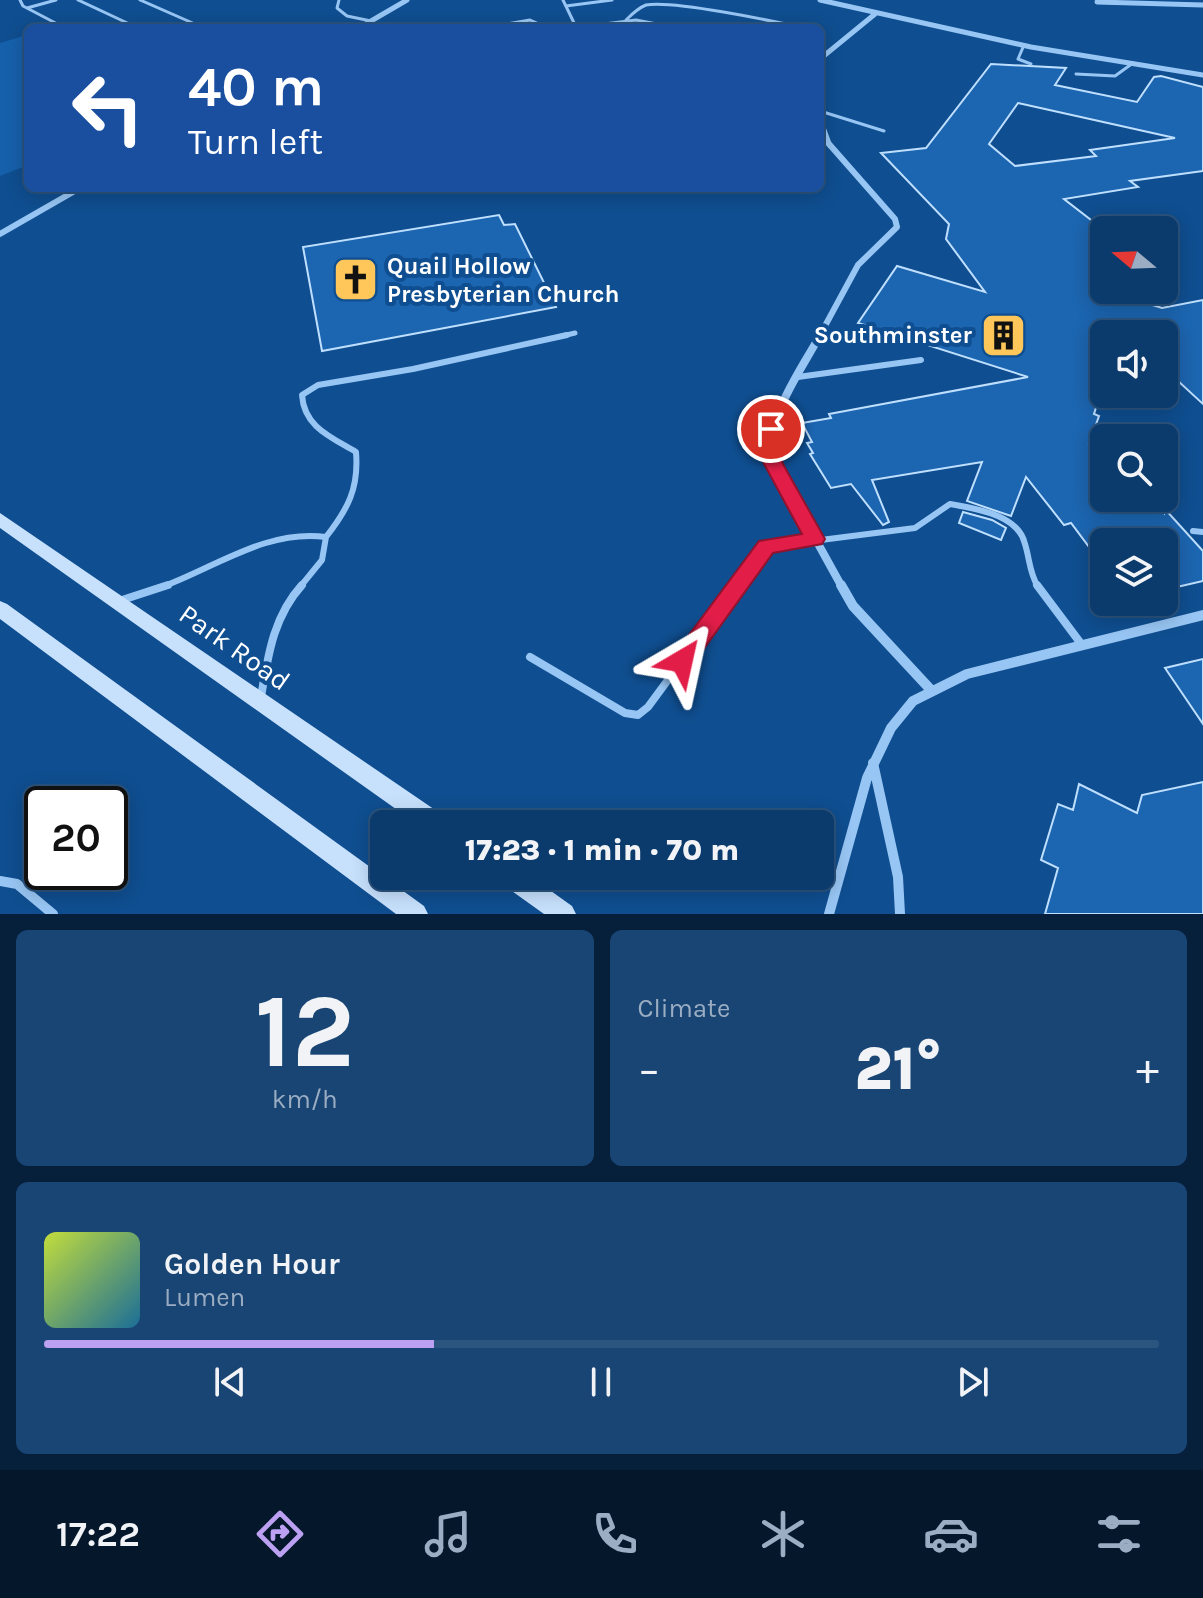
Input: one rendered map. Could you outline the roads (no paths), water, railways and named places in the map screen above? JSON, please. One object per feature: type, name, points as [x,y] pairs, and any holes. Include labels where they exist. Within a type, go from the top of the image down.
[{"type":"main road","name":"Park Road","points":[[0,519],[416,810]]},
{"type":"main road","points":[[0,609],[416,914]]},
{"type":"main road","points":[[530,890],[564,914]]},
{"type":"street","points":[[366,24],[407,0]]},
{"type":"street","points":[[820,0],[1024,45],[1203,75]]},
{"type":"street","points":[[1097,2],[1203,5]]},
{"type":"street","points":[[824,56],[875,14]]},
{"type":"street","points":[[824,130],[830,146],[895,219],[897,227],[858,265],[771,429],[769,448],[774,464],[853,606],[931,690]]},
{"type":"street","points":[[0,234],[73,192]]},
{"type":"street","points":[[829,914],[873,762],[888,731],[909,704],[967,674],[1203,615]]},
{"type":"street","points":[[873,762],[898,877],[900,914]]},
{"type":"street","points":[[0,881],[17,884],[53,914]]},
{"type":"lane","points":[[20,0],[27,8],[57,24]]},
{"type":"lane","points":[[27,8],[56,0]]},
{"type":"lane","points":[[78,0],[129,24]]},
{"type":"lane","points":[[140,0],[195,24]]},
{"type":"lane","points":[[339,0],[337,8],[342,14],[371,21]]},
{"type":"lane","points":[[563,0],[573,24]]},
{"type":"lane","points":[[566,6],[612,0]]},
{"type":"lane","points":[[626,20],[646,4],[665,2],[746,14],[787,24]]},
{"type":"lane","points":[[506,24],[530,20],[539,24]]},
{"type":"lane","points":[[600,24],[626,20],[652,24]]},
{"type":"lane","points":[[1024,45],[1018,59],[1031,64]]},
{"type":"lane","points":[[1076,74],[1116,77],[1128,71],[1133,63]]},
{"type":"lane","points":[[824,112],[884,131]]},
{"type":"lane","points":[[260,701],[274,624],[296,591],[322,563],[327,548],[326,537],[353,504],[359,477],[356,452],[307,421],[301,408],[302,395],[318,385],[413,369],[575,333]]},
{"type":"lane","points":[[798,377],[921,360]]},
{"type":"lane","points":[[530,657],[625,713],[638,715],[648,707],[766,547],[915,528],[950,504],[978,509],[1015,525],[1025,542],[1025,557],[1031,575],[1082,645]]},
{"type":"lane","points":[[1193,531],[1203,532]]},
{"type":"lane","points":[[119,601],[166,586],[263,544],[313,533],[326,537]]},
{"type":"place","name":"Quail Hollow Presbyterian Church","points":[[356,280]]},
{"type":"place","name":"Southminster","points":[[1003,335]]}]
